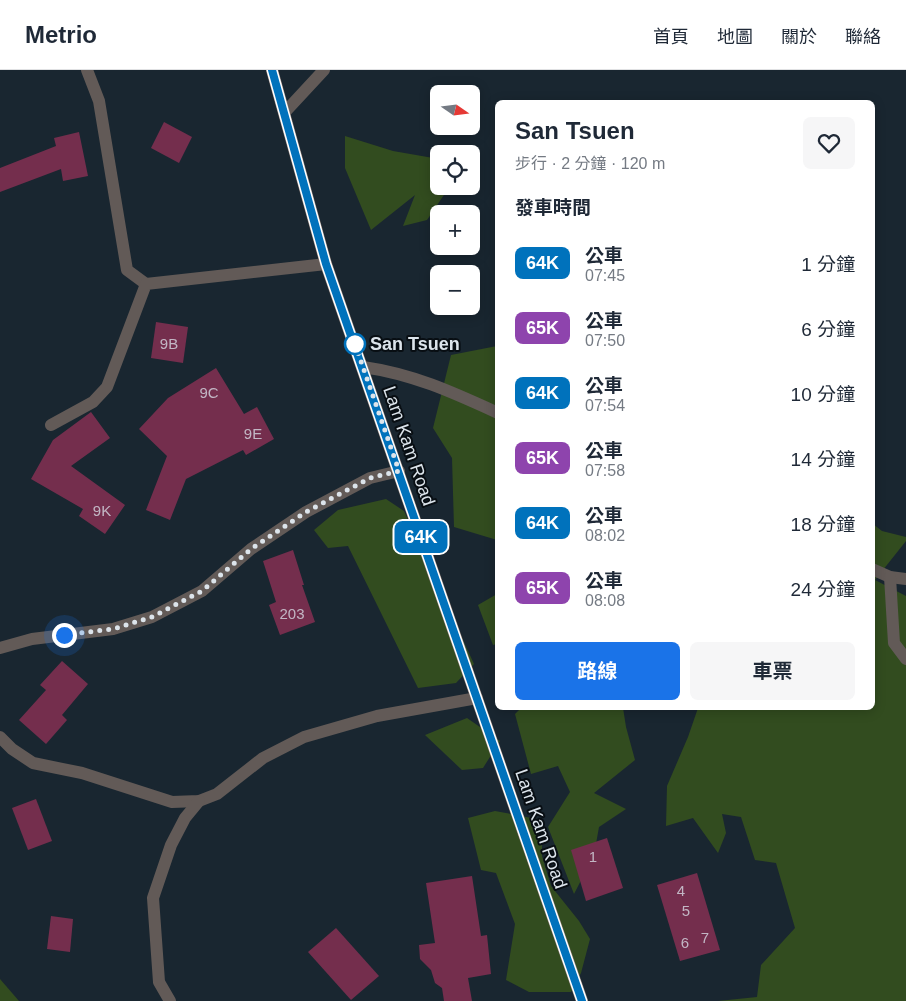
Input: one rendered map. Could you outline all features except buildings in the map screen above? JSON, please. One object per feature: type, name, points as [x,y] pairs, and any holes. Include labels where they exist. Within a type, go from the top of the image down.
[{"type":"main road","name":"Lam Kam Road","points":[[272,70],[326,264],[582,1001]]},
{"type":"lane","points":[[87,70],[99,101],[127,270],[146,284],[326,264]]},
{"type":"lane","points":[[285,112],[324,70]]},
{"type":"lane","points":[[51,426],[93,402],[106,387],[146,284]]},
{"type":"lane","points":[[363,367],[390,371],[437,384],[495,412]]},
{"type":"lane","points":[[0,648],[32,639],[113,629],[152,617],[202,591],[251,549],[306,512],[370,478],[399,471]]},
{"type":"lane","points":[[875,570],[890,577],[906,579]]},
{"type":"lane","points":[[890,577],[894,643],[906,659]]},
{"type":"lane","points":[[0,737],[12,749],[33,763],[82,773],[172,802],[199,801],[217,794],[264,758],[304,738],[377,716],[477,698]]},
{"type":"lane","points":[[170,1001],[159,982],[153,898],[171,845],[186,818],[199,801]]},
{"type":"green space","points":[[345,136],[393,151],[430,157],[430,195],[444,195],[437,205],[430,205],[430,216],[427,220],[403,226],[415,195],[371,230],[345,168]]},
{"type":"green space","points":[[495,346],[495,539],[454,527],[452,458],[433,428],[451,355]]},
{"type":"green space","points":[[386,499],[404,511],[474,664],[456,683],[418,688],[348,546],[328,548],[314,530],[338,510]]},
{"type":"green space","points":[[875,526],[882,531],[906,537],[906,541],[875,580]]},
{"type":"green space","points":[[875,580],[906,596],[906,1001],[718,1001],[757,997],[761,965],[795,928],[776,863],[755,860],[741,817],[722,814],[726,833],[718,853],[693,818],[666,826],[667,786],[697,710],[875,710]]},
{"type":"green space","points":[[495,595],[495,644],[493,645],[478,605]]},
{"type":"green space","points":[[519,710],[623,710],[635,760],[594,793],[626,809],[599,827],[594,855],[574,894],[548,827],[570,792],[558,766],[531,774],[515,714]]},
{"type":"green space","points":[[467,718],[500,741],[483,768],[462,770],[425,735]]},
{"type":"green space","points":[[495,811],[542,820],[542,856],[551,886],[579,921],[590,939],[581,973],[571,992],[529,992],[506,980],[515,924],[496,873],[481,870],[468,818]]},
{"type":"green space","points":[[0,979],[19,1001],[0,1001]]},
{"type":"bus line","name":"64K","points":[[272,70],[326,264],[582,1001]]},
{"type":"place","name":"San Tsuen","points":[[355,344]]},
{"type":"route","points":[[64,635],[113,629],[152,617],[202,591],[251,549],[306,512],[370,478],[399,471],[355,344]]}]
